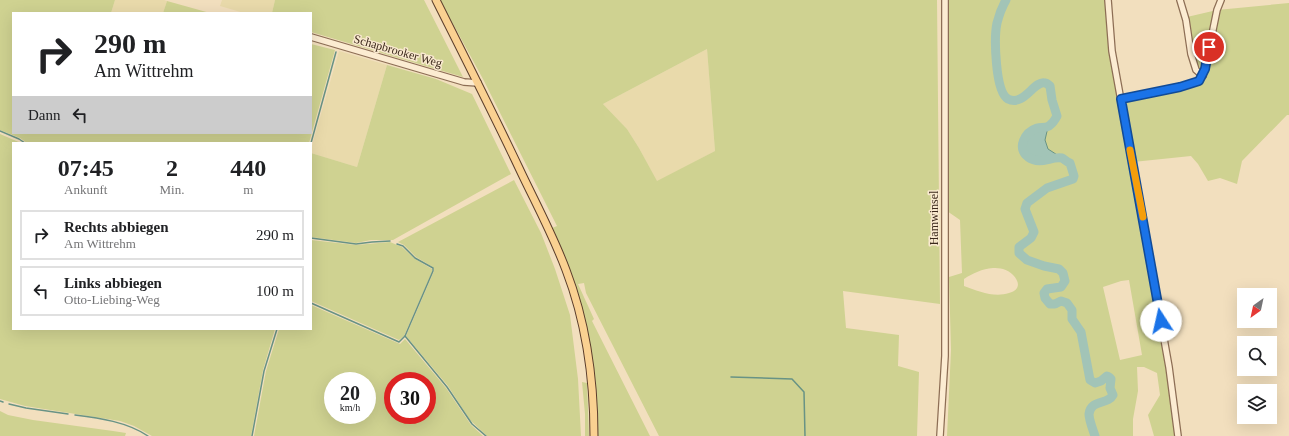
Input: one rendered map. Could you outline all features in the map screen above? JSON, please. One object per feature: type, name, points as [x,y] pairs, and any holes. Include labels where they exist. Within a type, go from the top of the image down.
[{"type":"main road","points":[[436,0],[550,232],[566,270],[579,312],[586,343],[593,400],[594,436]]},
{"type":"street","name":"Hamwinsel","points":[[940,436],[945,356],[945,0]]},
{"type":"street","points":[[1108,0],[1112,51],[1169,367],[1178,436]]},
{"type":"street","points":[[1180,0],[1186,20],[1191,54],[1196,70],[1203,76]]},
{"type":"street","points":[[1121,99],[1199,81],[1203,76],[1217,10],[1221,0]]},
{"type":"street","name":"Schapbrooker Weg","points":[[312,37],[464,82],[478,83]]},
{"type":"shaded area","points":[[115,0],[167,1],[163,12],[111,12]]},
{"type":"shaded area","points":[[222,0],[275,0],[272,12],[241,12],[220,6]]},
{"type":"shaded area","points":[[707,49],[715,151],[657,182],[627,129],[603,104]]},
{"type":"shaded area","points":[[339,51],[387,65],[357,167],[312,153],[312,146]]},
{"type":"shaded area","points":[[1040,127],[1048,127],[1045,140],[1048,149],[1062,158],[1042,162],[1036,161],[1026,155],[1022,146],[1030,132]]},
{"type":"green space","points":[[0,0],[115,0],[111,12],[12,12],[12,134],[312,134],[309,142],[26,142],[20,138],[0,130]]},
{"type":"green space","points":[[275,0],[424,0],[463,77],[312,32],[312,12],[272,12]]},
{"type":"green space","points":[[440,0],[937,0],[940,304],[843,291],[846,328],[899,335],[898,366],[919,372],[917,436],[659,436],[586,293],[584,283],[578,284],[594,319],[592,321],[650,436],[598,436],[596,386],[588,333],[573,279],[552,228],[557,226],[483,79]],"holes":[[[707,49],[715,151],[657,181],[627,129],[603,104]]]},
{"type":"green space","points":[[948,0],[1108,0],[1112,51],[1123,101],[1181,90],[1201,82],[1192,54],[1187,17],[1217,10],[1289,3],[1289,115],[1287,115],[1242,161],[1237,184],[1220,178],[1208,181],[1198,164],[1191,156],[1133,162],[1178,436],[1154,436],[1148,415],[1160,395],[1157,373],[1144,367],[1137,367],[1138,391],[1133,419],[1133,436],[947,436],[951,350],[949,277],[962,273],[960,220],[947,211]],"holes":[[[993,268],[1003,269],[1011,273],[1017,280],[1017,288],[1009,293],[998,295],[980,292],[964,286],[964,279],[967,277],[981,270]],[[1129,280],[1142,355],[1120,360],[1103,287]]]},
{"type":"green space","points":[[167,1],[206,12],[163,12]]},
{"type":"green space","points":[[312,44],[335,50],[312,132]]},
{"type":"green space","points":[[387,65],[436,79],[472,94],[511,174],[393,240],[371,240],[356,243],[312,237],[312,153],[357,167]]},
{"type":"green space","points":[[0,134],[19,142],[12,142],[12,330],[275,330],[263,370],[251,436],[152,436],[134,426],[120,421],[25,406],[0,399]]},
{"type":"green space","points":[[514,180],[541,233],[570,315],[578,379],[581,436],[487,436],[470,420],[448,386],[406,336],[434,271],[433,267],[416,257],[404,245],[398,242]]},
{"type":"green space","points":[[312,240],[356,245],[390,242],[402,247],[415,259],[432,269],[404,336],[399,340],[312,301]]},
{"type":"green space","points":[[312,305],[400,344],[405,339],[433,372],[384,372],[384,424],[436,424],[436,376],[471,425],[483,436],[254,436],[266,371],[279,330],[312,330]]},
{"type":"green space","points":[[582,382],[587,383],[589,436],[585,436],[585,414]]},
{"type":"green space","points":[[0,411],[8,415],[33,420],[126,433],[125,436],[0,436]]},
{"type":"waterway","points":[[1006,0],[1001,11],[996,30],[996,64],[1000,86],[1008,99],[1014,100],[1024,97],[1037,85],[1046,83],[1050,86],[1052,100],[1057,116],[1049,126],[1037,128],[1029,133],[1022,145],[1024,153],[1028,157],[1037,161],[1062,158],[1070,163],[1074,176],[1073,179],[1047,188],[1027,203],[1025,209],[1034,232],[1031,238],[1019,247],[1019,253],[1027,260],[1059,269],[1063,273],[1065,281],[1061,287],[1047,289],[1044,293],[1045,298],[1050,304],[1055,304],[1061,301],[1067,303],[1072,310],[1072,319],[1081,332],[1090,380],[1095,383],[1101,381],[1107,376],[1111,379],[1110,388],[1113,395],[1111,398],[1096,404],[1090,409],[1090,422],[1095,436]]},
{"type":"waterway","points":[[311,142],[336,52]]},
{"type":"waterway","points":[[0,131],[24,142]]},
{"type":"waterway","points":[[312,238],[356,244],[390,241]]},
{"type":"waterway","points":[[397,244],[403,246],[415,258],[433,268],[405,336],[447,387],[472,424],[486,436]]},
{"type":"waterway","points":[[312,303],[399,342],[405,336]]},
{"type":"waterway","points":[[252,436],[264,371],[277,330]]},
{"type":"waterway","points":[[731,377],[792,379],[804,392],[805,436]]},
{"type":"waterway","points":[[9,404],[68,414]]},
{"type":"waterway","points":[[75,415],[104,419],[122,424],[148,436]]},
{"type":"slow traffic","points":[[1130,150],[1143,217]]},
{"type":"route","points":[[1161,321],[1121,99],[1180,87],[1199,81],[1203,76],[1209,47]]}]
